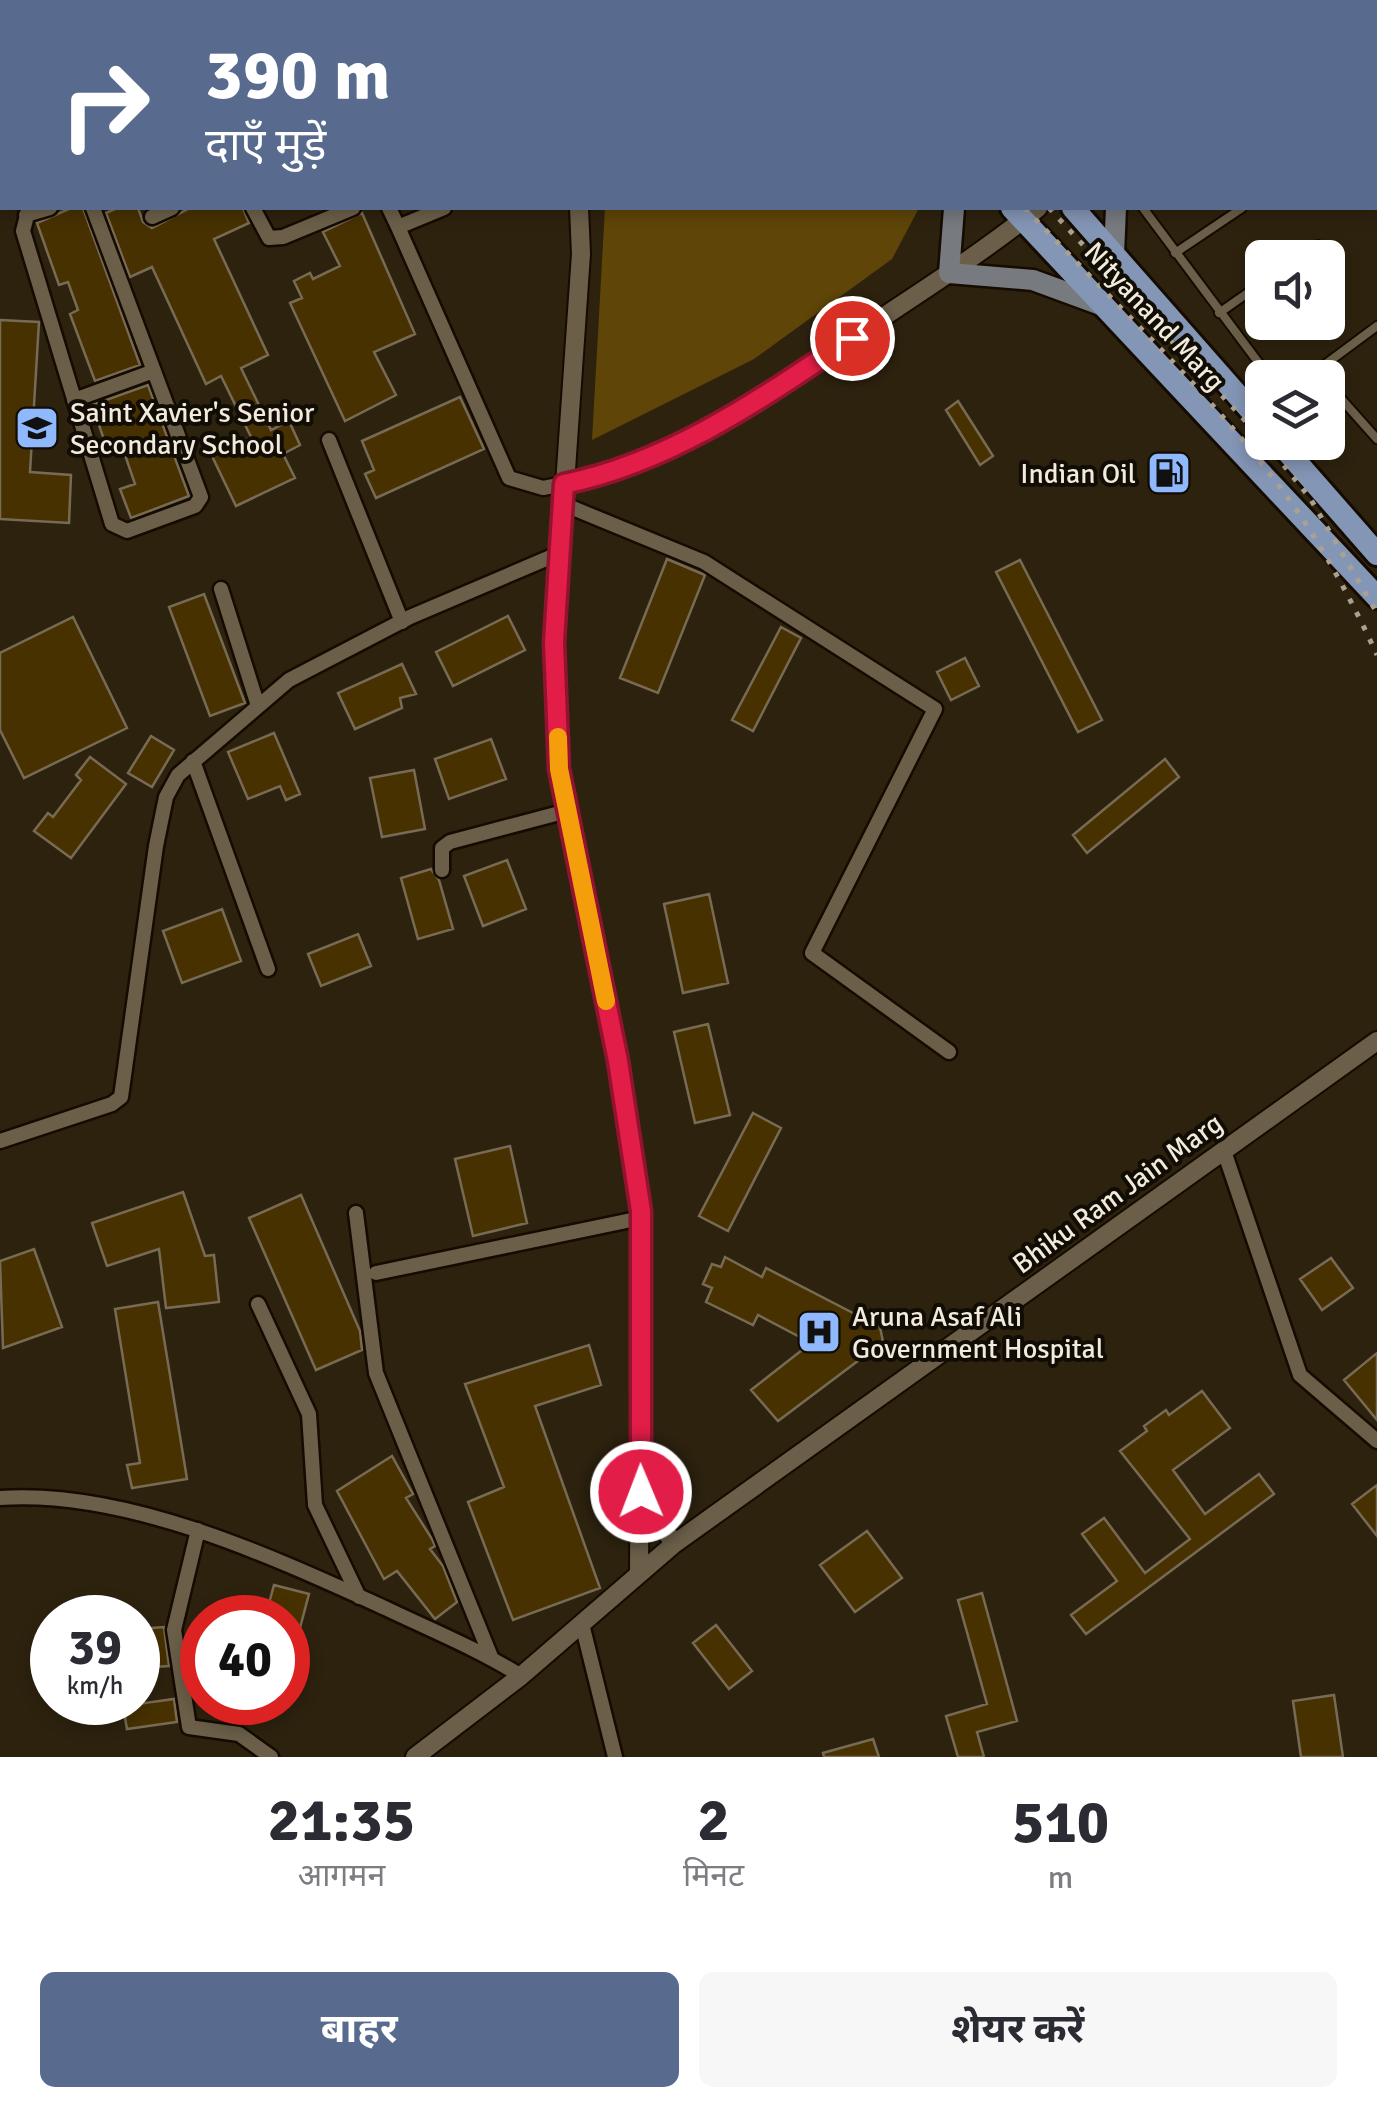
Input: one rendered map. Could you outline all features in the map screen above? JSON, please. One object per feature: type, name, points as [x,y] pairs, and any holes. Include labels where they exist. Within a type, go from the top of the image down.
[{"type":"main road","points":[[954,210],[950,273],[1033,280],[1104,307]]},
{"type":"main road","name":"Nityanand Marg","points":[[1075,210],[1245,404]]},
{"type":"main road","points":[[1114,254],[1116,210]]},
{"type":"main road","name":"Nityanand Marg","points":[[1024,212],[1104,307],[1377,597]]},
{"type":"main road","points":[[1295,460],[1374,551],[1350,568]]},
{"type":"street","points":[[27,211],[23,230],[112,524],[127,532],[200,503],[94,210]]},
{"type":"street","points":[[152,217],[168,210]]},
{"type":"street","points":[[254,210],[269,238],[283,237],[348,210]]},
{"type":"street","points":[[390,210],[506,472],[514,481],[530,486],[564,484],[647,462],[755,402],[950,273],[1024,212]]},
{"type":"street","points":[[398,227],[439,210]]},
{"type":"street","points":[[579,210],[582,254],[554,642],[559,769],[618,1061],[641,1218],[639,1574]]},
{"type":"street","points":[[74,400],[154,371]]},
{"type":"street","points":[[329,440],[402,622]]},
{"type":"street","points":[[563,504],[704,562],[936,709],[812,953],[950,1052]]},
{"type":"street","points":[[0,1140],[112,1104],[121,1097],[159,830],[171,785],[192,762],[299,674],[402,622],[560,553]]},
{"type":"street","points":[[221,589],[258,706]]},
{"type":"street","points":[[192,762],[268,970]]},
{"type":"street","points":[[442,870],[442,848],[450,842],[567,810]]},
{"type":"street","name":"Bhiku Ram Jain Marg","points":[[416,1757],[521,1676],[674,1544],[1377,1041]]},
{"type":"street","points":[[1224,1151],[1300,1375],[1377,1440]]},
{"type":"street","points":[[356,1212],[379,1382],[491,1657]]},
{"type":"street","points":[[376,1273],[641,1218]]},
{"type":"street","points":[[258,1304],[310,1414],[315,1506],[360,1597]]},
{"type":"street","points":[[641,1492],[674,1544]]},
{"type":"street","points":[[0,1498],[29,1496],[198,1530],[360,1597],[491,1657],[521,1676]]},
{"type":"street","points":[[198,1530],[174,1630],[190,1727],[239,1734],[271,1757]]},
{"type":"street","points":[[582,1624],[615,1757]]},
{"type":"lane","points":[[1144,210],[1256,360]]},
{"type":"lane","points":[[1175,252],[1239,210]]},
{"type":"lane","points":[[1219,314],[1245,295]]},
{"type":"lane","points":[[1331,360],[1377,326]]},
{"type":"lane","points":[[1345,403],[1377,439]]},
{"type":"shaded area","points":[[605,210],[918,210],[892,259],[754,359],[592,440]]},
{"type":"building","points":[[66,210],[84,210],[140,365],[95,381],[70,314],[78,310],[68,282],[59,285],[37,223]]},
{"type":"building","points":[[139,210],[143,222],[152,228],[186,210],[244,210],[249,223],[214,239],[268,355],[241,368],[271,430],[289,421],[300,445],[283,454],[295,478],[236,506],[212,456],[251,437],[221,376],[206,384],[152,267],[130,277],[106,213]]},
{"type":"building","points":[[362,213],[415,334],[374,352],[396,395],[345,421],[290,303],[302,298],[294,281],[310,273],[313,279],[340,266],[323,232]]},
{"type":"building","points":[[0,320],[39,322],[30,472],[71,475],[69,523],[0,519]]},
{"type":"building","points":[[148,385],[189,496],[131,518],[120,489],[135,484],[123,449],[109,454],[92,405]]},
{"type":"building","points":[[460,397],[484,449],[376,498],[365,474],[374,470],[362,441]]},
{"type":"building","points":[[958,401],[993,456],[980,465],[946,410]]},
{"type":"building","points":[[667,559],[705,575],[658,693],[620,678]]},
{"type":"building","points":[[1020,560],[1102,720],[1078,732],[996,572]]},
{"type":"building","points":[[204,594],[245,703],[210,716],[169,607]]},
{"type":"building","points":[[508,616],[525,650],[453,686],[436,652]]},
{"type":"building","points":[[73,617],[127,728],[24,778],[0,730],[0,653]]},
{"type":"building","points":[[781,627],[801,638],[753,731],[732,720]]},
{"type":"building","points":[[965,658],[979,686],[951,700],[937,672]]},
{"type":"building","points":[[402,664],[416,694],[400,698],[402,708],[355,729],[338,693]]},
{"type":"building","points":[[274,733],[300,794],[286,800],[280,786],[248,799],[228,752]]},
{"type":"building","points":[[151,736],[174,750],[152,787],[128,773]]},
{"type":"building","points":[[491,739],[506,779],[449,799],[435,759]]},
{"type":"building","points":[[90,757],[126,784],[71,858],[34,831],[48,813],[53,817],[81,780],[76,775]]},
{"type":"building","points":[[1165,759],[1179,777],[1087,853],[1073,835]]},
{"type":"building","points":[[414,770],[425,829],[382,837],[370,778]]},
{"type":"building","points":[[507,860],[526,909],[483,926],[464,876]]},
{"type":"building","points":[[431,869],[439,880],[453,929],[418,939],[401,878]]},
{"type":"building","points":[[709,894],[728,983],[683,993],[664,904]]},
{"type":"building","points":[[222,909],[241,961],[182,983],[163,931]]},
{"type":"building","points":[[358,934],[371,966],[321,986],[308,954]]},
{"type":"building","points":[[708,1024],[730,1115],[695,1123],[674,1032]]},
{"type":"building","points":[[753,1113],[781,1128],[728,1231],[699,1216]]},
{"type":"building","points":[[510,1146],[527,1223],[473,1236],[455,1159]]},
{"type":"building","points":[[183,1192],[205,1256],[214,1255],[219,1302],[166,1308],[159,1249],[107,1266],[92,1223]]},
{"type":"building","points":[[301,1195],[360,1331],[362,1350],[316,1370],[249,1218]]},
{"type":"building","points":[[34,1249],[62,1327],[3,1348],[0,1261]]},
{"type":"building","points":[[725,1257],[762,1277],[766,1268],[880,1327],[883,1342],[778,1421],[751,1390],[811,1343],[758,1315],[753,1325],[706,1302],[712,1288],[703,1284],[712,1264],[721,1267]]},
{"type":"building","points":[[1331,1258],[1353,1288],[1322,1310],[1300,1279]]},
{"type":"building","points":[[158,1302],[187,1479],[132,1488],[127,1465],[140,1463],[115,1309]]},
{"type":"building","points":[[589,1345],[601,1385],[535,1406],[600,1588],[513,1620],[468,1502],[504,1487],[465,1384]]},
{"type":"building","points":[[1377,1353],[1377,1420],[1344,1380]]},
{"type":"building","points":[[1202,1391],[1230,1428],[1173,1470],[1205,1514],[1259,1474],[1274,1494],[1086,1634],[1071,1615],[1117,1581],[1082,1534],[1104,1518],[1145,1573],[1190,1539],[1120,1451],[1147,1431],[1144,1426],[1166,1410],[1169,1415]]},
{"type":"building","points":[[392,1456],[413,1494],[406,1498],[432,1539],[435,1546],[430,1549],[443,1566],[457,1602],[435,1619],[397,1571],[384,1579],[337,1491]]},
{"type":"building","points":[[1377,1485],[1377,1536],[1352,1504]]},
{"type":"building","points":[[867,1531],[902,1578],[855,1612],[820,1565]]},
{"type":"building","points":[[274,1585],[309,1594],[309,1595],[271,1595]]},
{"type":"building","points":[[982,1593],[1017,1721],[977,1732],[984,1757],[958,1757],[946,1716],[987,1704],[958,1600]]},
{"type":"building","points":[[716,1625],[752,1671],[729,1689],[693,1643]]},
{"type":"building","points":[[160,1627],[164,1627],[169,1666],[160,1667]]},
{"type":"building","points":[[1334,1695],[1343,1757],[1301,1757],[1293,1701]]},
{"type":"building","points":[[174,1699],[177,1722],[160,1724],[160,1701]]},
{"type":"building","points":[[873,1739],[879,1757],[824,1757],[823,1753]]},
{"type":"railway","points":[[1027,210],[1201,392],[1266,469],[1329,562],[1377,655]]},
{"type":"railway","points":[[1051,210],[1245,421]]},
{"type":"railway","points":[[1279,460],[1310,498],[1377,613]]},
{"type":"slow traffic","points":[[558,737],[559,769],[606,1001]]},
{"type":"place","name":"Saint Xavier's Senior Secondary School","points":[[37,428]]},
{"type":"place","name":"Indian Oil","points":[[1169,473]]},
{"type":"place","name":"Aruna Asaf Ali Government Hospital","points":[[819,1332]]},
{"type":"route","points":[[641,1492],[641,1211],[618,1061],[559,769],[554,642],[564,484],[647,462],[755,402],[852,338]]}]
